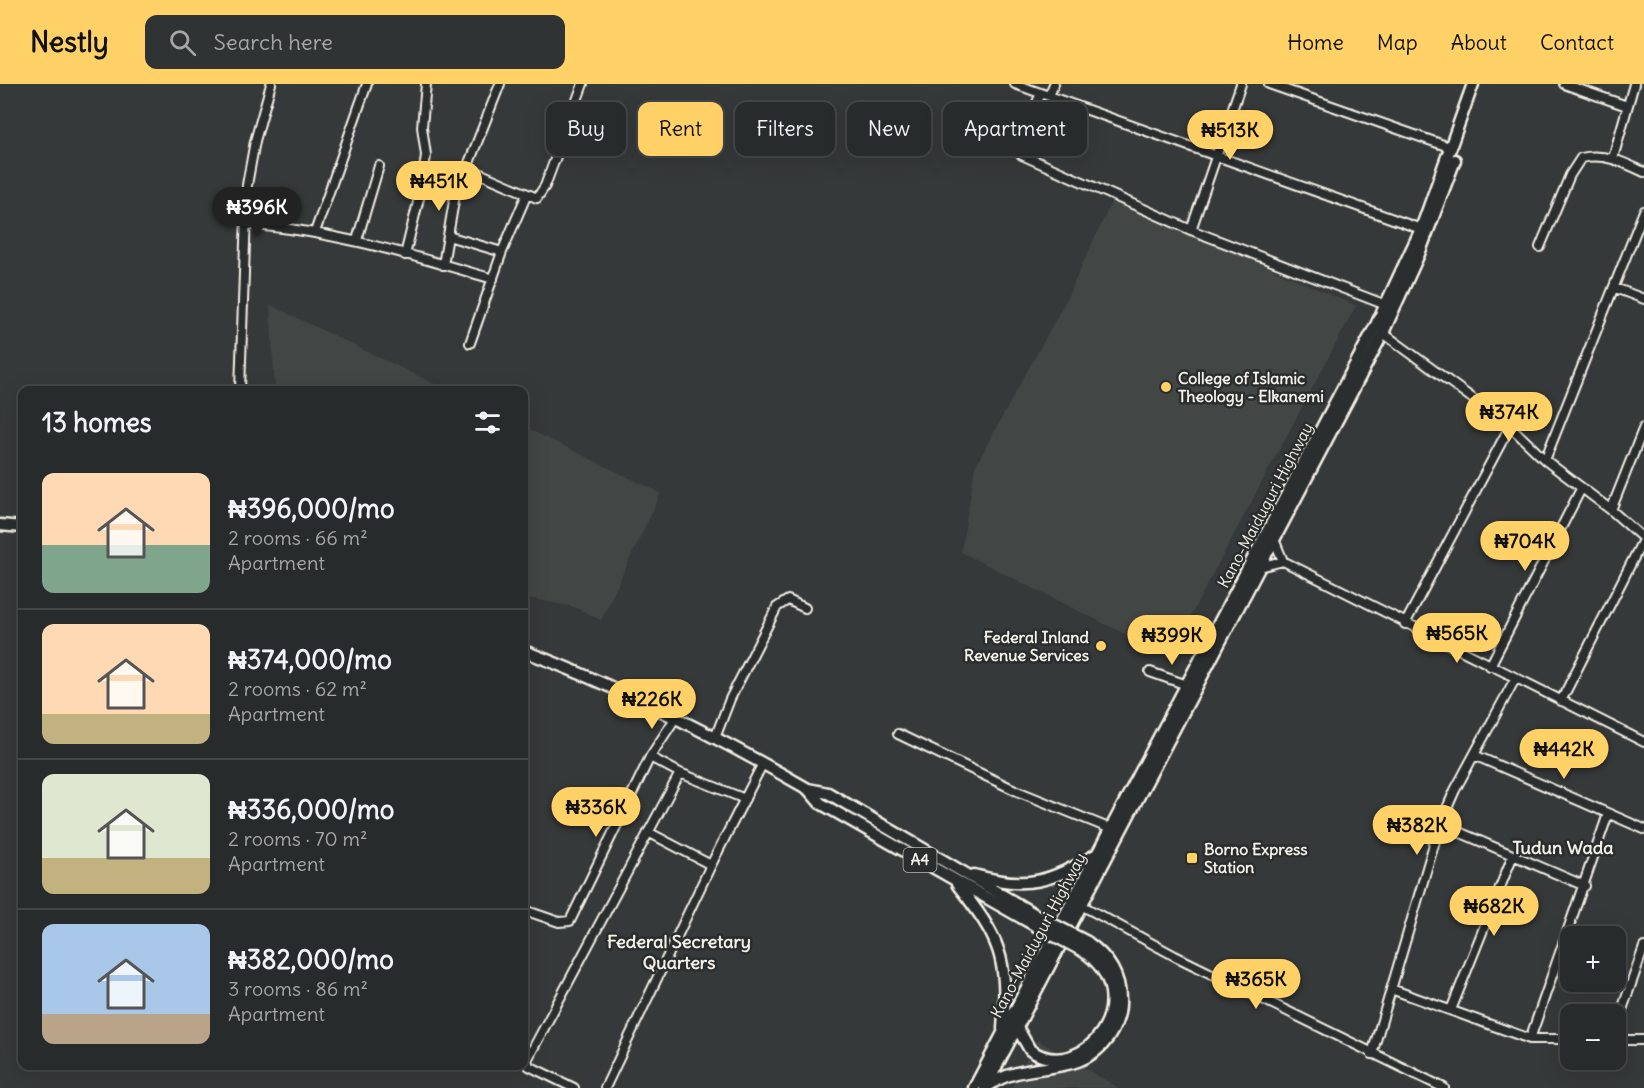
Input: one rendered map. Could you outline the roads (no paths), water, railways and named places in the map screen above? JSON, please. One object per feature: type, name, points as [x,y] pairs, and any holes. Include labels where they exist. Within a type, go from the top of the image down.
[{"type":"highway","name":"Kano-Maiduguri Highway","points":[[974,1088],[1386,304],[1421,229],[1452,148],[1473,84]]},
{"type":"highway","name":"Kano-Maiduguri Highway","points":[[986,1088],[1383,333],[1438,205],[1480,84]]},
{"type":"highway","points":[[0,525],[18,527]]},
{"type":"highway","name":"A4","points":[[528,653],[590,677],[676,717],[763,763],[808,789],[819,803],[1085,947],[1109,963],[1119,985],[1120,1012],[1107,1039],[1098,1051],[1078,1062],[1017,1071],[1004,1076],[986,1088]]},
{"type":"highway","points":[[954,875],[1019,884],[1036,883],[1053,879],[1098,854]]},
{"type":"highway","points":[[954,875],[988,924],[998,946],[1004,970],[1003,1033]]},
{"type":"highway","name":"A4","points":[[1017,1027],[1030,1050],[1050,1058],[1075,1055],[1094,1041],[1107,1022],[1112,993],[1100,965],[1085,947]]},
{"type":"street","points":[[240,386],[247,185],[255,141],[271,84]]},
{"type":"street","points":[[315,232],[367,84]]},
{"type":"street","points":[[405,255],[422,186],[426,155],[422,127],[426,84]]},
{"type":"street","points":[[442,265],[455,195],[500,84]]},
{"type":"street","points":[[467,168],[537,198],[541,194],[583,84]]},
{"type":"street","points":[[1015,84],[1421,229]]},
{"type":"street","points":[[1054,84],[1045,94],[1018,152],[1191,230],[1386,304]]},
{"type":"street","points":[[1191,230],[1242,84]]},
{"type":"street","points":[[1269,84],[1452,148]]},
{"type":"street","points":[[1564,84],[1627,106]]},
{"type":"street","points":[[1612,158],[1634,84]]},
{"type":"street","points":[[1540,247],[1570,175],[1581,158],[1594,155],[1612,158],[1644,172]]},
{"type":"street","points":[[357,240],[379,166]]},
{"type":"street","points":[[470,343],[502,252],[526,194]]},
{"type":"street","points":[[1545,460],[1644,212]]},
{"type":"street","points":[[245,224],[315,232],[357,240],[493,279]]},
{"type":"street","points":[[448,236],[502,252]]},
{"type":"street","points":[[1615,288],[1644,298]]},
{"type":"street","points":[[1383,333],[1510,426],[1545,460],[1611,510],[1644,539],[1561,701]]},
{"type":"street","points":[[1405,624],[1510,426]]},
{"type":"street","points":[[1611,510],[1644,427]]},
{"type":"street","points":[[1490,666],[1581,489]]},
{"type":"street","points":[[1274,539],[1283,561],[1644,742]]},
{"type":"street","points":[[1259,567],[1283,561]]},
{"type":"street","points":[[715,738],[730,699],[777,607],[788,600],[805,608]]},
{"type":"street","points":[[1150,672],[1187,685]]},
{"type":"street","points":[[1372,1054],[1440,824],[1474,754],[1515,679]]},
{"type":"street","points":[[528,911],[560,922],[570,921],[650,757],[676,717]]},
{"type":"street","points":[[898,734],[1017,791],[1111,829]]},
{"type":"street","points":[[1474,754],[1644,829]]},
{"type":"street","points":[[650,757],[680,773],[745,798]]},
{"type":"street","points":[[605,1088],[711,865],[763,763]]},
{"type":"street","points":[[528,1058],[680,773]]},
{"type":"street","points":[[1530,1039],[1585,886],[1608,814]]},
{"type":"street","points":[[1440,824],[1585,886]]},
{"type":"street","points":[[648,832],[711,865]]},
{"type":"street","points":[[1451,1010],[1514,855]]},
{"type":"street","points":[[1081,905],[1175,956],[1444,1088]]},
{"type":"street","points":[[1624,1004],[1644,947]]},
{"type":"street","points":[[1635,969],[1644,973]]},
{"type":"street","points":[[1391,989],[1530,1039],[1560,1039]]},
{"type":"street","points":[[1626,1040],[1644,1040]]},
{"type":"street","points":[[528,1063],[529,1066],[574,1088]]},
{"type":"place","name":"College of Islamic Theology - Elkanemi","points":[[1166,387]]},
{"type":"place","name":"Federal Inland Revenue Services","points":[[1101,646]]},
{"type":"place","name":"Borno Express Station","points":[[1192,858]]},
{"type":"district","name":"Tudun Wada","points":[[1563,848]]},
{"type":"district","name":"Federal Secretary Quarters","points":[[679,952]]}]
